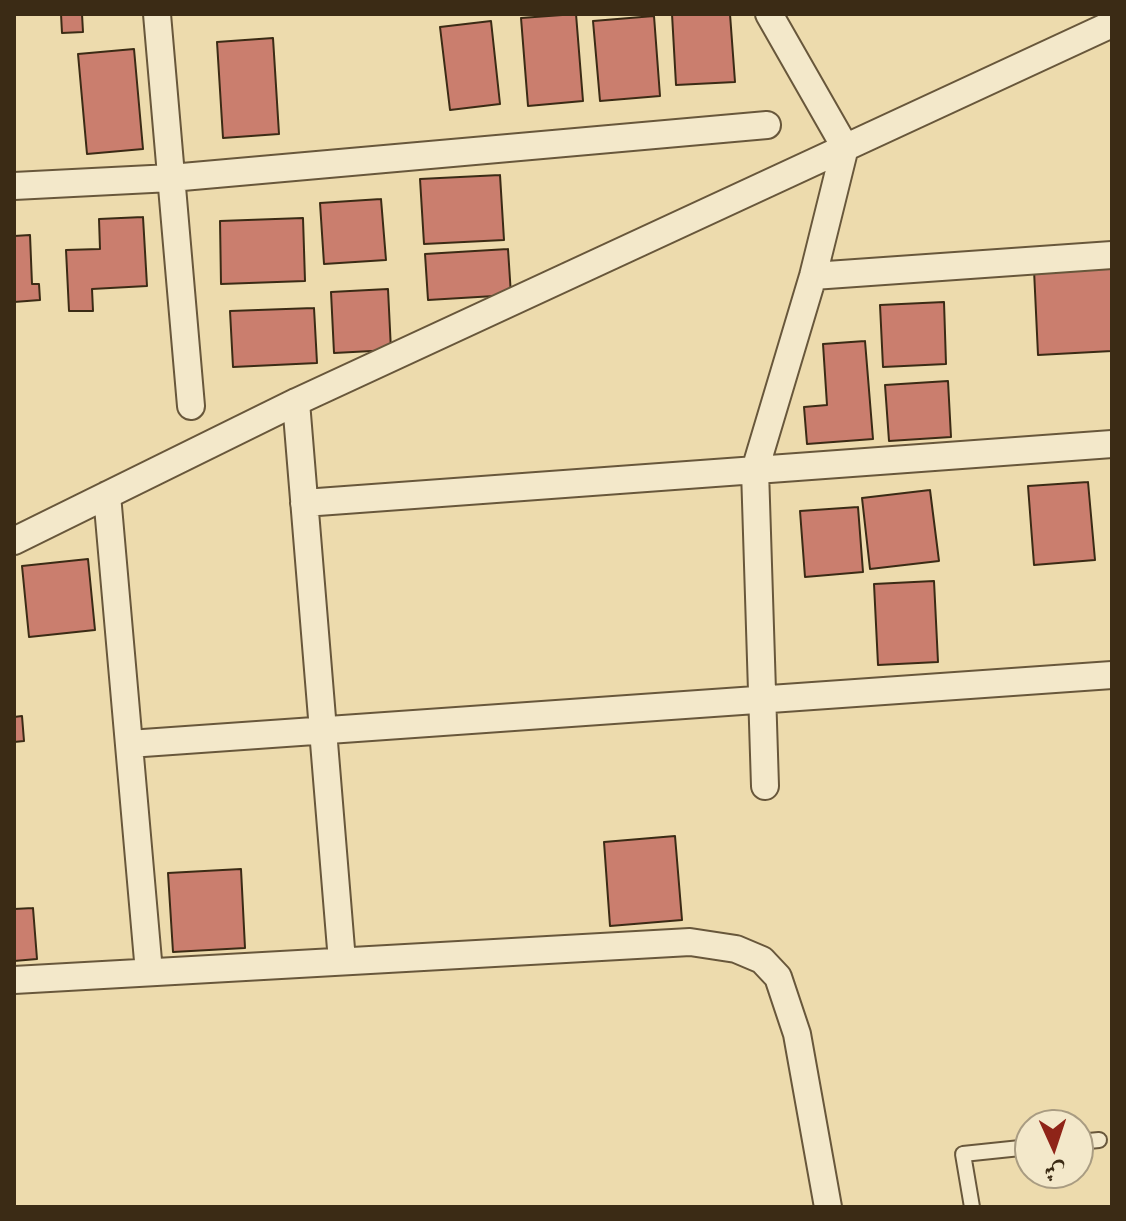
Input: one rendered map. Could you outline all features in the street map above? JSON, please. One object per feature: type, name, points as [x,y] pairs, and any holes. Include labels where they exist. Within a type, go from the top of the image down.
[{"type":"street","points":[[157,14],[191,406]]},
{"type":"street","points":[[765,786],[755,470],[813,276],[845,147],[769,14]]},
{"type":"street","points":[[14,541],[296,402],[1112,24]]},
{"type":"street","points":[[14,186],[171,178],[767,125]]},
{"type":"street","points":[[813,276],[1112,255]]},
{"type":"street","points":[[296,402],[342,961]]},
{"type":"street","points":[[304,503],[1112,444]]},
{"type":"street","points":[[107,495],[149,972]]},
{"type":"street","points":[[129,744],[1112,675]]},
{"type":"street","points":[[14,980],[690,942],[736,949],[762,960],[778,977],[797,1034],[828,1207]]},
{"type":"lane","points":[[1094,1140],[1099,1140]]},
{"type":"lane","points":[[972,1207],[963,1154],[1014,1149]]},
{"type":"building","points":[[61,14],[82,14],[83,32],[62,33]]},
{"type":"building","points":[[576,14],[583,101],[528,106],[521,18]]},
{"type":"building","points":[[672,14],[730,14],[735,82],[676,85]]},
{"type":"building","points":[[654,16],[660,96],[600,101],[593,21]]},
{"type":"building","points":[[491,21],[500,104],[450,110],[440,27]]},
{"type":"building","points":[[273,38],[279,134],[223,138],[217,42]]},
{"type":"building","points":[[134,49],[143,149],[87,154],[78,54]]},
{"type":"building","points":[[500,175],[504,240],[424,244],[420,179]]},
{"type":"building","points":[[381,199],[386,260],[324,264],[320,203]]},
{"type":"building","points":[[143,217],[147,286],[92,289],[93,311],[69,311],[66,250],[100,249],[99,219]]},
{"type":"building","points":[[303,218],[305,281],[221,284],[220,221]]},
{"type":"building","points":[[30,235],[32,284],[39,284],[40,300],[14,302],[14,236]]},
{"type":"building","points":[[508,249],[511,295],[428,300],[425,254]]},
{"type":"building","points":[[1112,267],[1112,351],[1038,355],[1034,270]]},
{"type":"building","points":[[388,289],[391,350],[334,353],[331,292]]},
{"type":"building","points":[[944,302],[946,364],[883,367],[880,305]]},
{"type":"building","points":[[314,308],[317,363],[233,367],[230,311]]},
{"type":"building","points":[[865,341],[873,439],[807,444],[804,407],[827,405],[823,344]]},
{"type":"building","points":[[948,381],[951,437],[889,441],[885,385]]},
{"type":"building","points":[[1088,482],[1095,560],[1034,565],[1028,486]]},
{"type":"building","points":[[930,490],[939,561],[870,569],[862,498]]},
{"type":"building","points":[[858,507],[863,572],[805,577],[800,511]]},
{"type":"building","points":[[88,559],[95,630],[29,637],[22,566]]},
{"type":"building","points":[[934,581],[938,662],[878,665],[874,584]]},
{"type":"building","points":[[22,716],[24,741],[14,742],[14,717]]},
{"type":"building","points":[[675,836],[682,920],[610,926],[604,842]]},
{"type":"building","points":[[241,869],[245,948],[173,952],[168,873]]},
{"type":"building","points":[[33,908],[37,959],[14,961],[14,909]]}]
